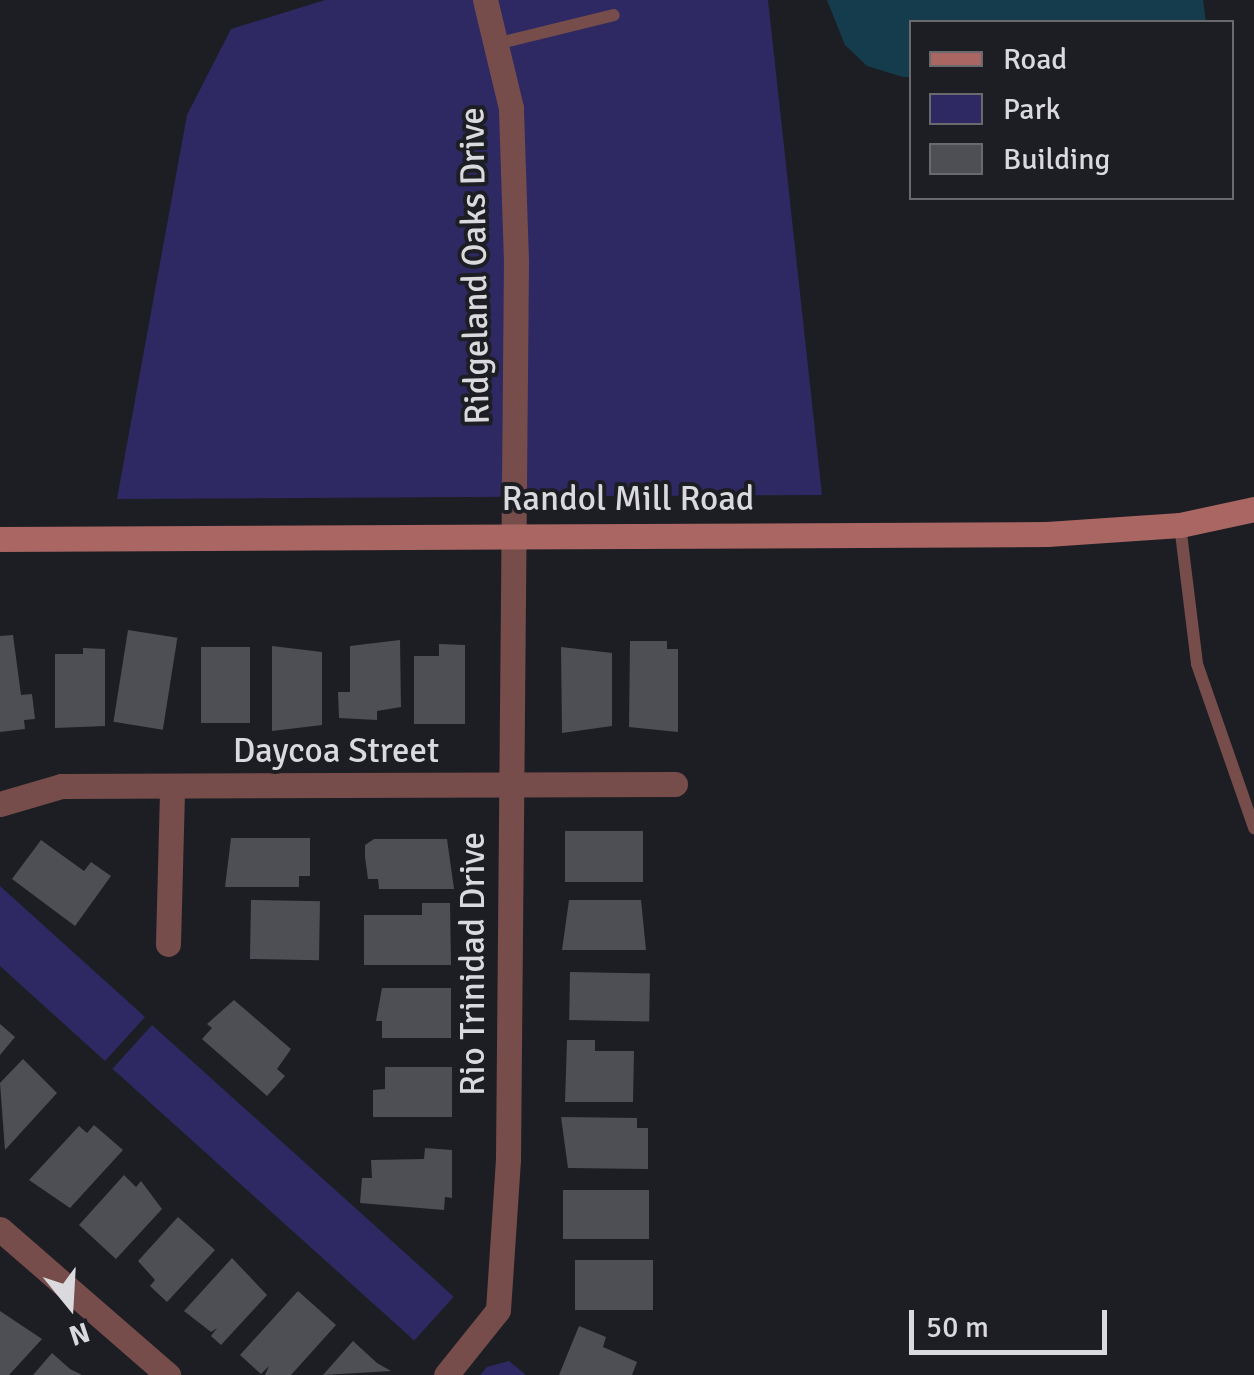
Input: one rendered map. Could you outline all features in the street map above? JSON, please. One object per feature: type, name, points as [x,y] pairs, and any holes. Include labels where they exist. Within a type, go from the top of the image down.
[{"type":"main road","name":"Randol Mill Road","points":[[0,539],[1047,534],[1180,525],[1254,508]]},
{"type":"street","name":"Ridgeland Oaks Drive","points":[[486,0],[500,42],[511,108],[516,260],[510,534]]},
{"type":"street","name":"Rio Trinidad Drive","points":[[446,1375],[498,1310],[508,1159],[510,534]]},
{"type":"street","name":"Daycoa Street","points":[[0,804],[61,786],[675,784]]},
{"type":"street","points":[[168,944],[172,786]]},
{"type":"street","points":[[0,1229],[168,1375]]},
{"type":"lane","points":[[500,42],[614,15]]},
{"type":"lane","points":[[1180,525],[1201,680],[1254,828]]},
{"type":"green space","points":[[325,0],[768,0],[822,495],[117,499],[187,115],[231,29]]},
{"type":"green space","points":[[0,886],[145,1017],[105,1061],[0,966]]},
{"type":"green space","points":[[152,1025],[454,1297],[414,1341],[113,1069]]},
{"type":"green space","points":[[509,1361],[526,1375],[480,1375],[487,1367]]},
{"type":"water","points":[[827,0],[1203,0],[1206,20],[909,20],[909,77],[867,66],[845,45]]},
{"type":"building","points":[[128,630],[177,638],[163,730],[113,722]]},
{"type":"building","points":[[13,635],[21,695],[32,694],[35,719],[24,720],[25,729],[0,732],[0,636]]},
{"type":"building","points":[[400,640],[401,707],[377,711],[377,720],[339,718],[338,692],[350,692],[350,646]]},
{"type":"building","points":[[630,641],[667,641],[667,649],[678,649],[678,732],[629,727]]},
{"type":"building","points":[[439,644],[465,645],[465,724],[414,724],[414,656],[439,656]]},
{"type":"building","points":[[272,646],[322,652],[322,725],[272,731]]},
{"type":"building","points":[[201,647],[250,647],[250,723],[201,723]]},
{"type":"building","points":[[561,647],[612,653],[612,726],[562,733]]},
{"type":"building","points":[[83,648],[105,649],[105,726],[55,728],[55,654],[83,654]]},
{"type":"building","points":[[565,831],[643,831],[643,882],[565,882]]},
{"type":"building","points":[[231,838],[310,838],[310,876],[299,876],[299,887],[225,887]]},
{"type":"building","points":[[374,839],[447,839],[454,889],[379,889],[378,879],[368,879],[365,857],[365,845]]},
{"type":"building","points":[[41,840],[84,871],[91,862],[111,876],[75,926],[12,879]]},
{"type":"building","points":[[251,900],[320,901],[319,960],[250,959]]},
{"type":"building","points":[[569,900],[641,900],[646,950],[562,950]]},
{"type":"building","points":[[422,903],[450,903],[451,965],[364,965],[364,915],[422,915]]},
{"type":"building","points":[[570,972],[650,973],[649,1021],[569,1020]]},
{"type":"building","points":[[382,988],[451,988],[451,1038],[382,1038],[382,1021],[376,1021]]},
{"type":"building","points":[[234,1000],[291,1049],[277,1069],[285,1076],[267,1096],[202,1039],[212,1028],[207,1024]]},
{"type":"building","points":[[0,1024],[15,1037],[0,1055]]},
{"type":"building","points":[[567,1040],[595,1040],[595,1051],[634,1051],[633,1102],[565,1102]]},
{"type":"building","points":[[23,1059],[57,1093],[5,1150],[0,1083]]},
{"type":"building","points":[[385,1067],[452,1067],[452,1117],[373,1117],[373,1090],[385,1089]]},
{"type":"building","points":[[561,1117],[637,1118],[637,1128],[648,1128],[648,1169],[568,1168]]},
{"type":"building","points":[[94,1125],[123,1150],[70,1208],[29,1180],[79,1126],[87,1133]]},
{"type":"building","points":[[425,1148],[452,1150],[452,1198],[445,1197],[444,1210],[360,1203],[362,1178],[372,1178],[371,1160],[424,1159]]},
{"type":"building","points":[[124,1175],[136,1187],[141,1181],[162,1209],[116,1259],[79,1225]]},
{"type":"building","points":[[563,1190],[649,1190],[649,1239],[563,1239]]},
{"type":"building","points":[[178,1217],[215,1250],[167,1302],[150,1286],[155,1280],[138,1261]]},
{"type":"building","points":[[232,1258],[267,1295],[221,1345],[211,1336],[217,1328],[211,1332],[184,1311]]},
{"type":"building","points":[[575,1260],[653,1260],[653,1310],[575,1310]]},
{"type":"building","points":[[298,1291],[336,1325],[291,1375],[265,1375],[269,1366],[261,1374],[240,1355]]},
{"type":"building","points":[[0,1311],[42,1339],[9,1375],[0,1375]]},
{"type":"building","points":[[579,1326],[606,1337],[603,1347],[637,1362],[632,1375],[559,1375]]},
{"type":"building","points":[[353,1341],[377,1363],[391,1371],[323,1375]]},
{"type":"building","points":[[52,1353],[70,1369],[82,1375],[33,1375]]}]
